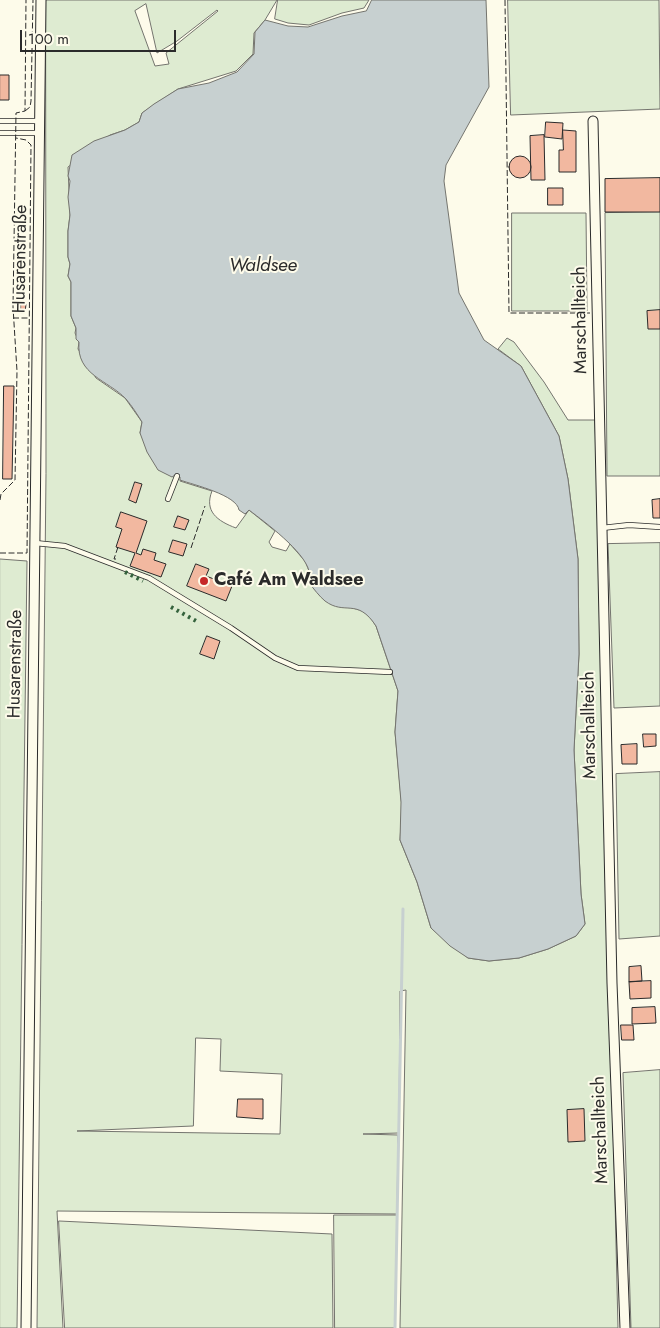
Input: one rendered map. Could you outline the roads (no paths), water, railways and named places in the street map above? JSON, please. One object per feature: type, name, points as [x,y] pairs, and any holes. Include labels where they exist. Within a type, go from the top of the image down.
[{"type":"street","name":"Husarenstraße","points":[[26,1328],[41,0]]},
{"type":"street","name":"Marschallteich","points":[[593,122],[612,983],[625,1328]]},
{"type":"lane","points":[[0,121],[39,121]]},
{"type":"lane","points":[[0,133],[39,133]]},
{"type":"lane","points":[[168,499],[177,476]]},
{"type":"lane","points":[[602,528],[629,524],[660,527]]},
{"type":"lane","points":[[34,543],[65,546],[149,578],[231,628],[275,658],[298,668],[390,672]]},
{"type":"water","name":"Waldsee","points":[[372,0],[486,0],[489,87],[446,165],[444,181],[459,293],[484,340],[521,366],[559,436],[568,479],[578,559],[579,654],[574,750],[581,894],[585,924],[576,936],[548,949],[519,958],[489,961],[468,958],[450,946],[431,928],[417,882],[400,840],[401,802],[395,732],[398,691],[376,626],[369,617],[357,609],[339,607],[325,601],[309,583],[309,571],[300,555],[284,538],[249,510],[245,514],[223,495],[180,480],[180,477],[175,475],[172,477],[158,470],[147,452],[140,433],[142,422],[132,407],[119,392],[88,370],[83,362],[79,353],[79,342],[76,339],[76,328],[71,316],[71,282],[68,276],[70,264],[68,257],[70,215],[68,197],[70,181],[68,176],[72,155],[94,141],[125,130],[139,122],[142,113],[178,89],[209,83],[237,72],[254,54],[255,32],[265,20],[288,26],[308,27],[342,16],[366,11]]},
{"type":"waterway","points":[[395,1328],[403,909]]},
{"type":"place","name":"Café Am Waldsee","points":[[204,581]]}]
